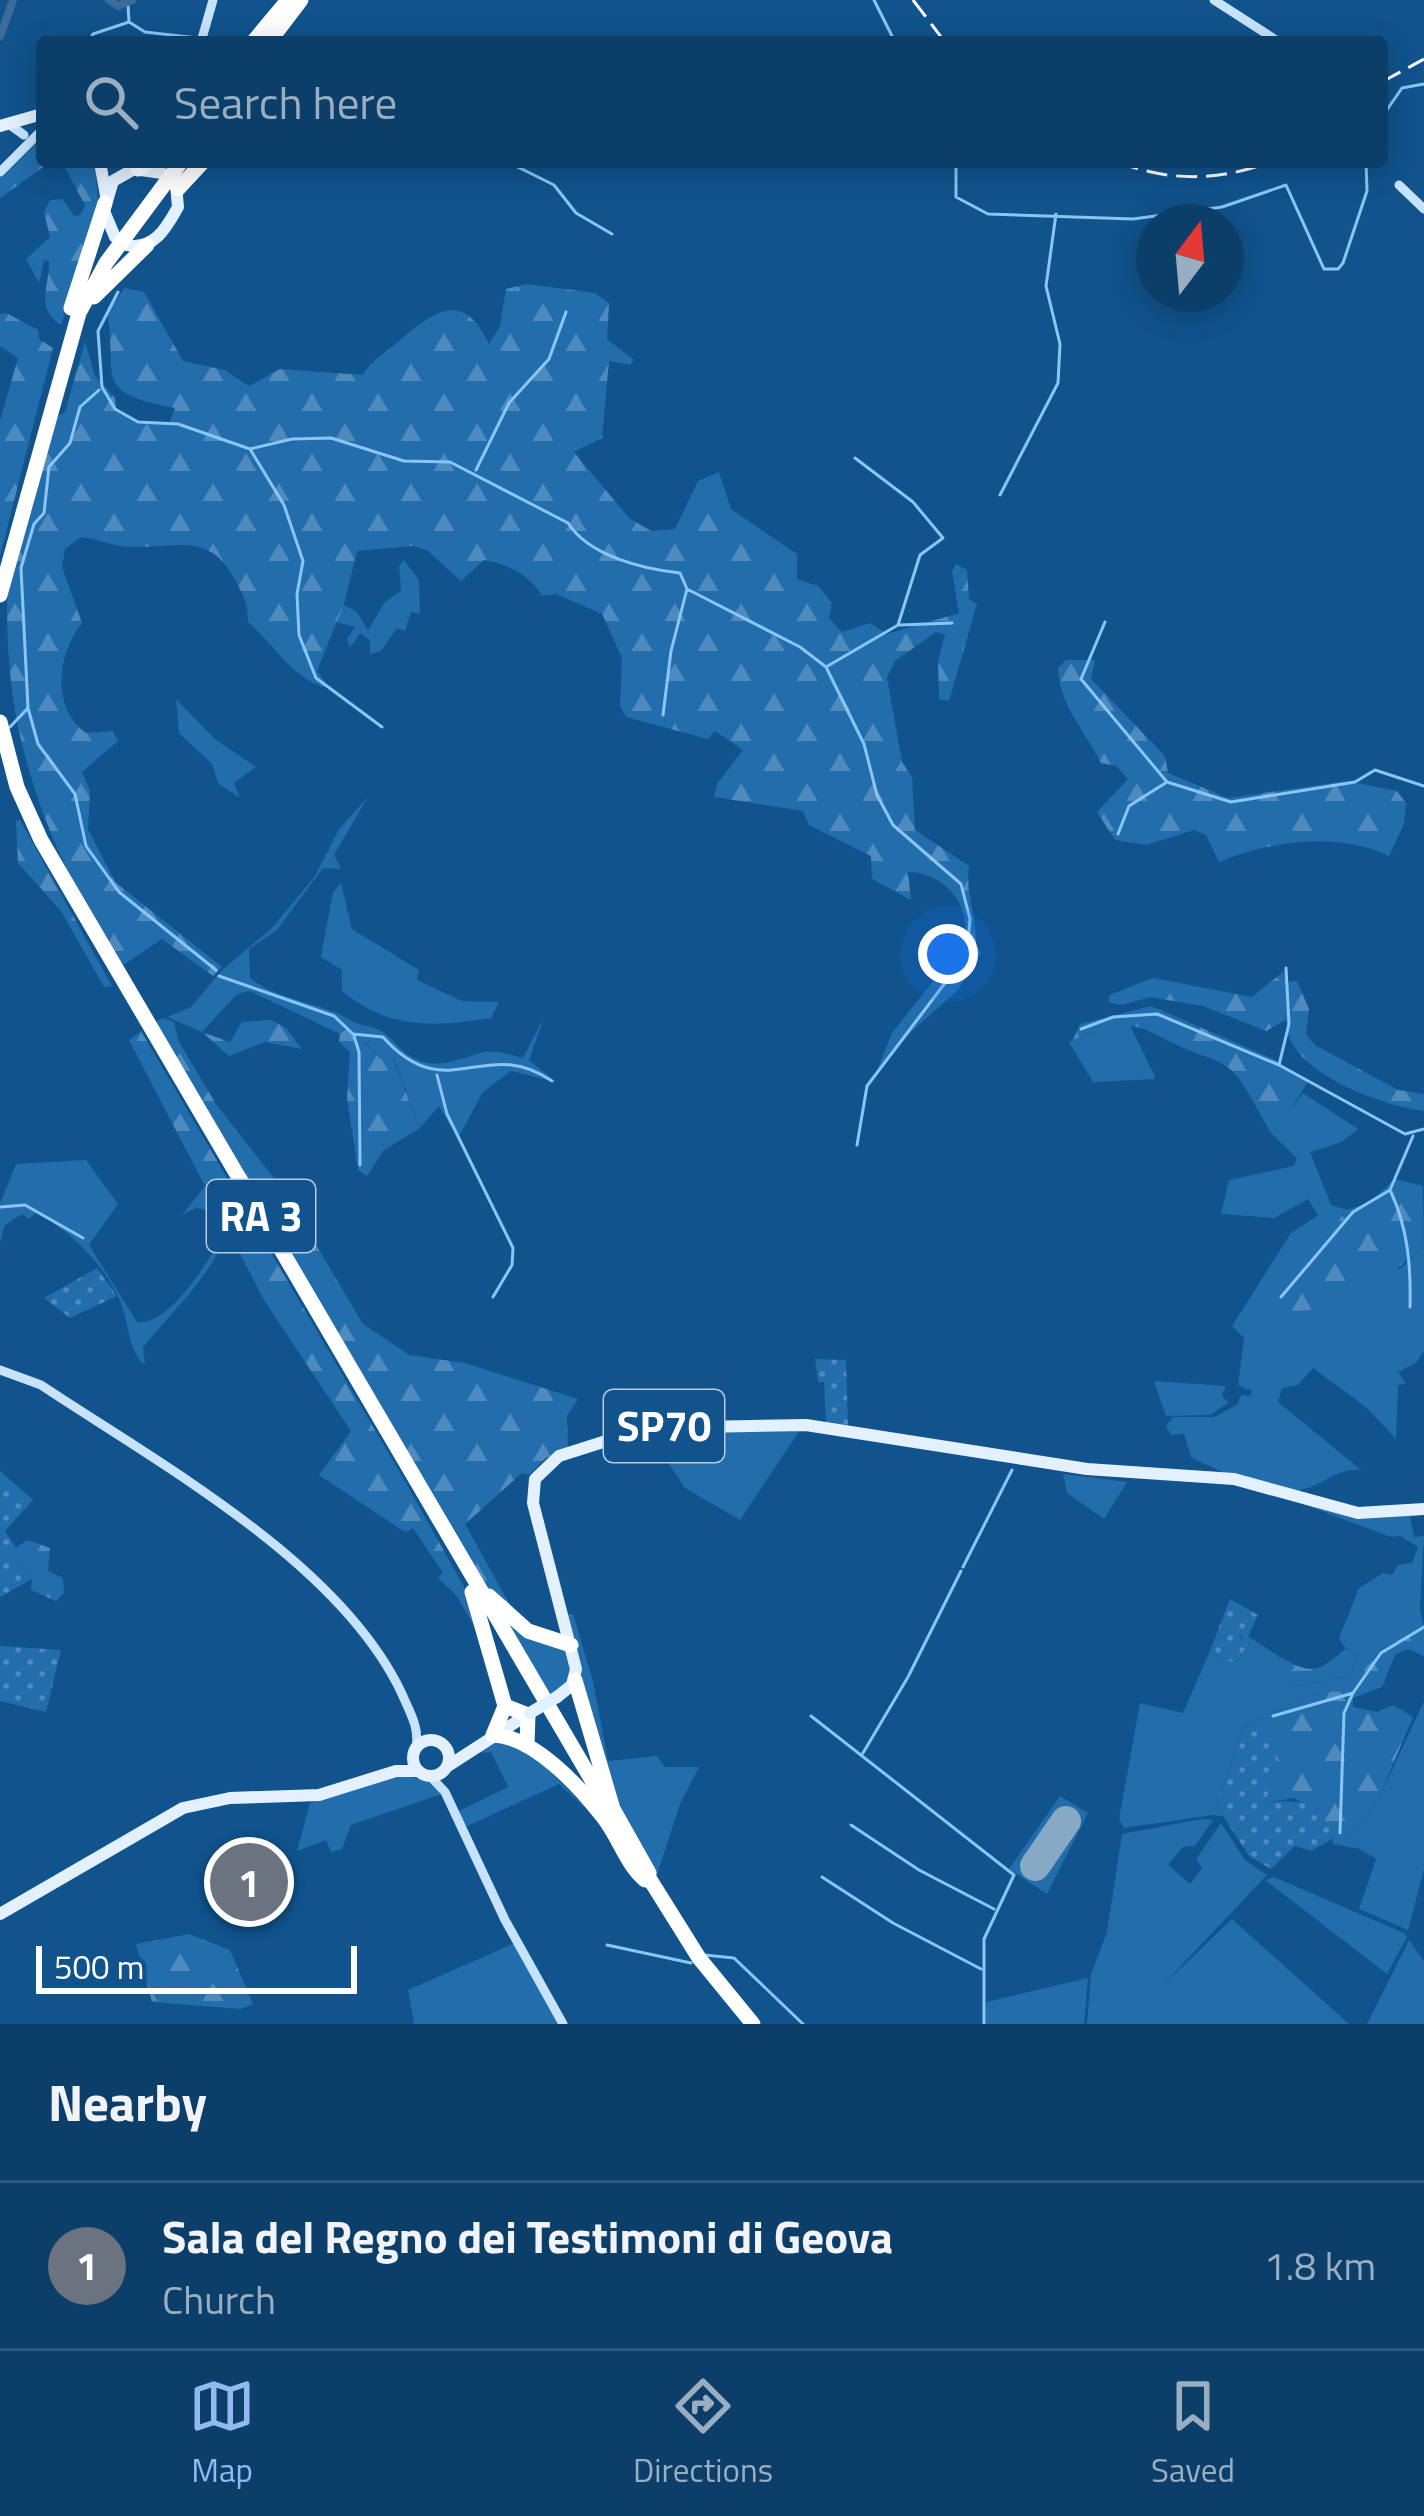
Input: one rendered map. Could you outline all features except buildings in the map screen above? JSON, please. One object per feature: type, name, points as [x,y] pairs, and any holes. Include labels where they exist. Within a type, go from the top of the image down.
[{"type":"highway","points":[[259,36],[297,0]]},
{"type":"highway","points":[[274,36],[297,0]]},
{"type":"highway","points":[[39,425],[82,294],[174,173]]},
{"type":"highway","points":[[0,596],[38,451],[86,298],[174,173]]},
{"type":"highway","points":[[0,569],[58,345],[105,200]]},
{"type":"highway","points":[[38,451],[86,309],[147,245]]},
{"type":"highway","name":"RA 3","points":[[0,722],[17,787],[41,840],[442,1529]]},
{"type":"highway","name":"RA 3","points":[[0,749],[35,842],[548,1702],[682,1938],[749,2024]]},
{"type":"highway","points":[[442,1529],[490,1597],[528,1631],[571,1646]]},
{"type":"highway","points":[[442,1529],[478,1605],[505,1706],[493,1735],[527,1744],[605,1819],[650,1884]]},
{"type":"highway","points":[[548,1636],[564,1618]]},
{"type":"highway","points":[[527,1744],[548,1702]]},
{"type":"highway","points":[[505,1706],[586,1705],[613,1809],[650,1884]]},
{"type":"main road","points":[[203,36],[213,0]]},
{"type":"main road","points":[[1210,0],[1270,36]]},
{"type":"main road","points":[[5,125],[36,123]]},
{"type":"main road","points":[[5,125],[36,123]]},
{"type":"main road","points":[[0,172],[36,123]]},
{"type":"main road","points":[[101,168],[105,200],[120,241],[147,245],[175,213],[174,173]]},
{"type":"main road","points":[[105,200],[113,181],[137,168]]},
{"type":"main road","points":[[1399,185],[1424,209]]},
{"type":"main road","points":[[0,1370],[47,1389],[294,1559],[382,1653],[415,1723],[430,1740],[448,1751],[466,1750]]},
{"type":"main road","name":"SP70","points":[[548,1702],[571,1646],[533,1503],[535,1479],[559,1456],[658,1426],[819,1425],[1087,1469],[1234,1479],[1358,1514],[1424,1509]]},
{"type":"main road","points":[[0,1914],[178,1809],[226,1798],[319,1796],[396,1771],[435,1771],[548,1702]]},
{"type":"main road","points":[[415,1723],[415,1751],[435,1771],[499,1909],[563,2024]]},
{"type":"main road","points":[[396,1771],[430,1740]]},
{"type":"main road","points":[[435,1771],[448,1751]]},
{"type":"green space","points":[[36,141],[36,168],[42,168],[0,198],[0,176]]},
{"type":"green space","points":[[65,168],[95,168],[99,213],[61,325],[46,304],[49,261],[44,260],[39,283],[26,259],[50,237],[44,212],[50,200],[63,199],[74,216],[85,205]]},
{"type":"green space","points":[[527,284],[595,293],[609,303],[607,339],[634,360],[630,365],[609,361],[602,438],[574,452],[629,518],[651,531],[675,529],[698,481],[719,472],[731,509],[797,554],[797,579],[818,586],[832,603],[829,618],[842,632],[870,623],[887,634],[959,613],[952,571],[956,564],[967,570],[969,599],[977,604],[949,701],[939,699],[938,662],[945,634],[936,632],[895,661],[887,677],[902,762],[912,777],[915,830],[969,866],[976,943],[964,942],[960,904],[933,878],[908,872],[911,900],[872,879],[871,856],[809,825],[803,811],[714,797],[717,784],[743,750],[715,731],[708,739],[626,717],[620,706],[622,658],[602,614],[556,594],[542,596],[532,582],[510,567],[484,560],[461,581],[428,551],[413,546],[357,551],[344,604],[317,671],[326,683],[323,687],[292,667],[248,622],[240,589],[214,554],[192,546],[129,547],[81,537],[65,549],[62,567],[82,623],[63,665],[63,695],[67,709],[86,733],[113,731],[118,741],[82,772],[90,791],[88,829],[115,882],[222,967],[213,976],[162,939],[119,968],[69,874],[33,783],[20,736],[7,634],[8,578],[18,538],[55,418],[65,412],[85,342],[95,376],[115,398],[116,409],[138,422],[169,424],[175,408],[130,395],[113,378],[107,312],[125,288],[144,292],[183,361],[224,370],[249,386],[280,369],[363,375],[411,331],[447,311],[469,316],[489,344],[500,326],[506,289]]},
{"type":"green space","points":[[0,314],[38,330],[39,339],[53,348],[0,556],[0,421],[18,358],[0,346]]},
{"type":"green space","points":[[404,560],[419,580],[420,614],[411,612],[405,631],[397,628],[381,651],[370,654],[370,640],[360,633],[350,648],[347,639],[355,627],[336,622],[343,605],[356,611],[368,630],[385,602],[401,591],[399,566]]},
{"type":"green space","points":[[1066,660],[1095,660],[1091,679],[1165,756],[1168,773],[1228,798],[1347,781],[1397,791],[1406,803],[1404,824],[1389,856],[1327,841],[1282,844],[1219,862],[1206,835],[1194,830],[1146,845],[1115,840],[1097,812],[1128,779],[1116,766],[1101,763],[1068,707],[1058,668]]},
{"type":"green space","points":[[176,699],[215,739],[256,767],[234,783],[240,798],[218,783],[212,764],[179,733]]},
{"type":"green space","points":[[368,797],[334,855],[341,869],[323,868],[277,930],[249,949],[250,978],[355,1023],[340,1034],[250,991],[237,994],[202,1032],[167,1017],[191,1007],[222,970],[272,928],[315,876],[339,829]]},
{"type":"green space","points":[[20,820],[112,986],[104,987],[61,911],[18,863],[16,821]]},
{"type":"green space","points":[[341,883],[352,929],[419,970],[417,980],[462,1001],[499,1002],[491,1018],[431,1024],[395,1019],[342,991],[342,970],[321,957],[333,892]]},
{"type":"green space","points":[[964,942],[976,943],[981,953],[958,990],[912,1031],[876,1073],[892,1033]]},
{"type":"green space","points":[[1284,971],[1286,982],[1297,981],[1309,1009],[1306,1035],[1315,1045],[1398,1090],[1424,1094],[1424,1111],[1384,1102],[1318,1070],[1290,1038],[1286,1020],[1266,1031],[1203,1006],[1150,997],[1122,1005],[1109,1002],[1109,995],[1153,978],[1252,997]]},
{"type":"green space","points":[[1151,1006],[1276,1060],[1308,1082],[1277,1129],[1271,1133],[1228,1067],[1148,1031],[1126,1025],[1073,1040],[1080,1024]]},
{"type":"green space","points":[[544,1017],[529,1060],[556,1082],[511,1071],[483,1092],[458,1138],[439,1106],[420,1128],[394,1059],[380,1059],[365,1042],[375,1028],[407,1054],[430,1063],[490,1052],[523,1058]]},
{"type":"green space","points":[[163,1018],[174,1022],[178,1040],[216,1104],[284,1191],[363,1324],[409,1355],[465,1363],[578,1399],[567,1416],[568,1450],[546,1458],[529,1475],[522,1473],[465,1524],[516,1616],[489,1591],[153,1024]]},
{"type":"green space","points":[[271,1020],[286,1028],[302,1049],[265,1042],[229,1056],[202,1032],[230,1042],[242,1022]]},
{"type":"green space","points":[[355,1023],[375,1028],[365,1043],[380,1059],[393,1059],[420,1128],[384,1150],[367,1176],[358,1170],[347,1098],[350,1052],[339,1042],[340,1034]]},
{"type":"green space","points":[[1111,1025],[1130,1025],[1156,1079],[1093,1082],[1069,1042]]},
{"type":"green space","points":[[141,1031],[406,1483],[473,1603],[482,1640],[456,1595],[438,1578],[443,1573],[413,1528],[405,1532],[319,1475],[351,1431],[264,1300],[129,1040]]},
{"type":"green space","points":[[1303,1093],[1358,1129],[1342,1142],[1310,1152],[1331,1205],[1348,1210],[1399,1270],[1424,1245],[1424,1351],[1416,1363],[1398,1372],[1406,1384],[1398,1385],[1396,1439],[1367,1408],[1313,1368],[1298,1385],[1282,1388],[1278,1402],[1361,1470],[1288,1491],[1244,1481],[1191,1457],[1184,1434],[1171,1435],[1166,1426],[1173,1417],[1214,1417],[1237,1405],[1241,1395],[1250,1396],[1252,1391],[1238,1385],[1244,1338],[1232,1326],[1291,1233],[1318,1215],[1308,1199],[1274,1218],[1221,1214],[1229,1180],[1294,1166],[1297,1158],[1271,1133]]},
{"type":"green space","points":[[86,1160],[118,1204],[89,1245],[137,1322],[149,1321],[173,1305],[220,1241],[222,1228],[213,1211],[196,1208],[182,1215],[205,1186],[223,1221],[223,1236],[218,1252],[143,1348],[145,1365],[132,1345],[114,1289],[74,1240],[36,1213],[29,1219],[22,1214],[5,1225],[0,1242],[0,1204],[16,1164]]},
{"type":"green space","points":[[1395,1179],[1423,1186],[1424,1245],[1374,1284],[1331,1305],[1288,1311],[1269,1306],[1347,1210],[1370,1202]]},
{"type":"green space","points":[[97,1268],[117,1296],[70,1318],[44,1298]]},
{"type":"green space","points":[[815,1359],[846,1360],[848,1425],[826,1423],[824,1382],[818,1382]]},
{"type":"green space","points":[[1154,1381],[1226,1386],[1222,1395],[1228,1403],[1210,1415],[1166,1416]]},
{"type":"green space","points":[[802,1427],[740,1520],[685,1488],[648,1432]]},
{"type":"green space","points":[[0,1471],[33,1500],[5,1531],[15,1546],[15,1563],[32,1579],[0,1597]]},
{"type":"green space","points":[[1063,1474],[1127,1482],[1104,1519],[1067,1493]]},
{"type":"green space","points":[[1295,1501],[1358,1517],[1417,1515],[1410,1517],[1414,1537],[1424,1536],[1420,1609],[1424,1626],[1382,1649],[1346,1692],[1317,1693],[1245,1726],[1213,1815],[1124,1828],[1119,1819],[1140,1703],[1183,1713],[1210,1651],[1235,1664],[1243,1633],[1280,1657],[1271,1671],[1295,1686],[1350,1676],[1358,1653],[1345,1648],[1339,1638],[1359,1588],[1383,1573],[1392,1575],[1398,1565],[1412,1563],[1418,1547],[1400,1536],[1391,1537]]},
{"type":"green space","points":[[28,1540],[50,1548],[48,1571],[63,1578],[64,1593],[56,1601],[31,1590],[32,1579],[15,1563],[11,1550]]},
{"type":"green space","points":[[1230,1599],[1258,1615],[1248,1637],[1239,1636],[1246,1647],[1235,1664],[1210,1651]]},
{"type":"green space","points":[[492,1602],[565,1643],[572,1663],[570,1682],[548,1699]]},
{"type":"green space","points":[[565,1614],[573,1614],[593,1681],[608,1761],[657,1756],[665,1767],[699,1767],[680,1804],[656,1878],[619,1815]]},
{"type":"green space","points":[[1424,1626],[1424,1656],[1408,1649],[1395,1655],[1382,1687],[1353,1698],[1353,1707],[1377,1712],[1393,1705],[1413,1717],[1378,1800],[1346,1839],[1358,1849],[1334,1844],[1318,1810],[1293,1798],[1266,1803],[1278,1745],[1245,1726],[1317,1693],[1346,1691],[1382,1649]]},
{"type":"green space","points":[[0,1646],[61,1650],[46,1712],[0,1701]]},
{"type":"green space","points":[[1345,1649],[1358,1652],[1350,1676],[1295,1686],[1270,1671],[1280,1657],[1313,1669]]},
{"type":"green space","points":[[1424,1701],[1424,1869],[1408,1930],[1359,1909],[1376,1859],[1345,1840],[1378,1800]]},
{"type":"green space","points":[[1245,1726],[1279,1745],[1266,1803],[1308,1805],[1323,1817],[1332,1839],[1311,1851],[1295,1846],[1271,1869],[1249,1856],[1223,1816],[1213,1815]]},
{"type":"green space","points":[[489,1741],[523,1744],[597,1819],[559,1784],[465,1827],[457,1812],[508,1787],[491,1752],[467,1754]]},
{"type":"green space","points":[[402,1774],[431,1782],[442,1794],[351,1825],[342,1849],[331,1852],[326,1840],[297,1851],[310,1803]]},
{"type":"green space","points":[[1060,1796],[1088,1813],[1047,1894],[1009,1869]]},
{"type":"green space","points":[[1213,1820],[1195,1846],[1183,1847],[1168,1865],[1190,1884],[1202,1868],[1196,1859],[1221,1823],[1245,1860],[1267,1875],[1163,1985],[1232,1919],[1349,2024],[1087,2024],[1091,1974],[1107,1932],[1122,1834]]},
{"type":"green space","points":[[1274,1877],[1404,1933],[1407,1937],[1387,1974],[1265,1880]]},
{"type":"green space","points":[[189,1934],[230,1950],[253,2004],[241,2009],[152,2002],[136,1944]]},
{"type":"green space","points":[[1409,1940],[1424,1961],[1424,2024],[1367,2024]]},
{"type":"green space","points":[[515,1943],[559,2024],[414,2024],[408,1990]]},
{"type":"green space","points":[[1088,1978],[1084,2024],[986,2024],[986,2002]]},
{"type":"waterway","points":[[0,37],[13,0]]},
{"type":"waterway","points":[[109,0],[118,6],[132,0]]},
{"type":"waterway","points":[[874,0],[892,36]]},
{"type":"waterway","points":[[92,36],[129,22],[128,5]]},
{"type":"waterway","points":[[129,22],[145,32],[180,36]]},
{"type":"waterway","points":[[1388,108],[1402,88],[1424,84]]},
{"type":"waterway","points":[[520,168],[554,185],[576,213],[612,234]]},
{"type":"waterway","points":[[956,168],[956,197],[988,214],[1133,219],[1222,207],[1286,185],[1324,269],[1338,269],[1343,263],[1367,191],[1366,168]]},
{"type":"waterway","points":[[1000,495],[1058,383],[1060,344],[1046,286],[1056,214]]},
{"type":"waterway","points":[[118,292],[98,331],[102,387],[115,409],[138,422],[178,424],[250,449],[292,439],[331,438],[404,461],[450,462],[568,523],[603,552],[680,573],[687,589],[800,647],[826,667],[864,744],[877,795],[893,825],[961,884],[970,919],[967,954],[867,1086],[857,1145]]},
{"type":"waterway","points":[[476,470],[509,403],[549,359],[566,312]]},
{"type":"waterway","points":[[99,390],[80,407],[70,443],[49,467],[44,513],[34,524],[21,568],[28,708],[38,744],[75,794],[86,846],[119,892],[216,970]]},
{"type":"waterway","points":[[250,449],[284,505],[303,561],[297,594],[299,635],[316,678],[382,727]]},
{"type":"waterway","points":[[826,667],[898,625],[920,555],[943,538],[913,502],[855,458]]},
{"type":"waterway","points":[[663,715],[671,651],[687,589]]},
{"type":"waterway","points":[[1105,622],[1081,679],[1167,782],[1231,802],[1355,782],[1375,770],[1424,786]]},
{"type":"waterway","points":[[900,625],[952,623]]},
{"type":"waterway","points":[[10,727],[28,708]]},
{"type":"waterway","points":[[1118,834],[1129,806],[1167,782]]},
{"type":"waterway","points":[[1279,1065],[1289,1024],[1286,968]]},
{"type":"waterway","points":[[219,976],[334,1016],[353,1034],[383,1037],[406,1058],[427,1068],[506,1064],[552,1081]]},
{"type":"waterway","points":[[1081,1029],[1113,1017],[1157,1014],[1279,1065],[1405,1134],[1424,1129]]},
{"type":"waterway","points":[[354,1036],[359,1052],[360,1165]]},
{"type":"waterway","points":[[437,1075],[447,1114],[513,1248],[512,1265],[493,1297]]},
{"type":"waterway","points":[[1281,1297],[1353,1212],[1390,1190],[1413,1136]]},
{"type":"waterway","points":[[1391,1192],[1407,1248],[1410,1307]]},
{"type":"waterway","points":[[1,1207],[25,1205],[83,1238]]},
{"type":"waterway","points":[[963,1567],[1012,1470]]},
{"type":"waterway","points":[[909,1675],[961,1571]]},
{"type":"waterway","points":[[1273,1716],[1353,1693],[1381,1653],[1424,1627]]},
{"type":"waterway","points":[[863,1753],[908,1677]]},
{"type":"waterway","points":[[1340,1833],[1344,1713],[1353,1693]]},
{"type":"waterway","points":[[811,1716],[1014,1875],[984,1939],[984,2024]]},
{"type":"waterway","points":[[851,1825],[919,1870],[994,1909]]},
{"type":"waterway","points":[[822,1877],[893,1923],[981,1969]]},
{"type":"waterway","points":[[607,1945],[691,1963]]},
{"type":"waterway","points":[[705,1955],[734,1958],[803,2024]]},
{"type":"runway","points":[[1035,1866],[1066,1821]]},
{"type":"railway","points":[[913,0],[940,36]]},
{"type":"railway","points":[[1388,79],[1424,59]]},
{"type":"railway","points":[[1134,168],[1194,177],[1249,168]]},
{"type":"place","name":"Sala del Regno dei Testimoni di Geova","points":[[249,1882]]}]
